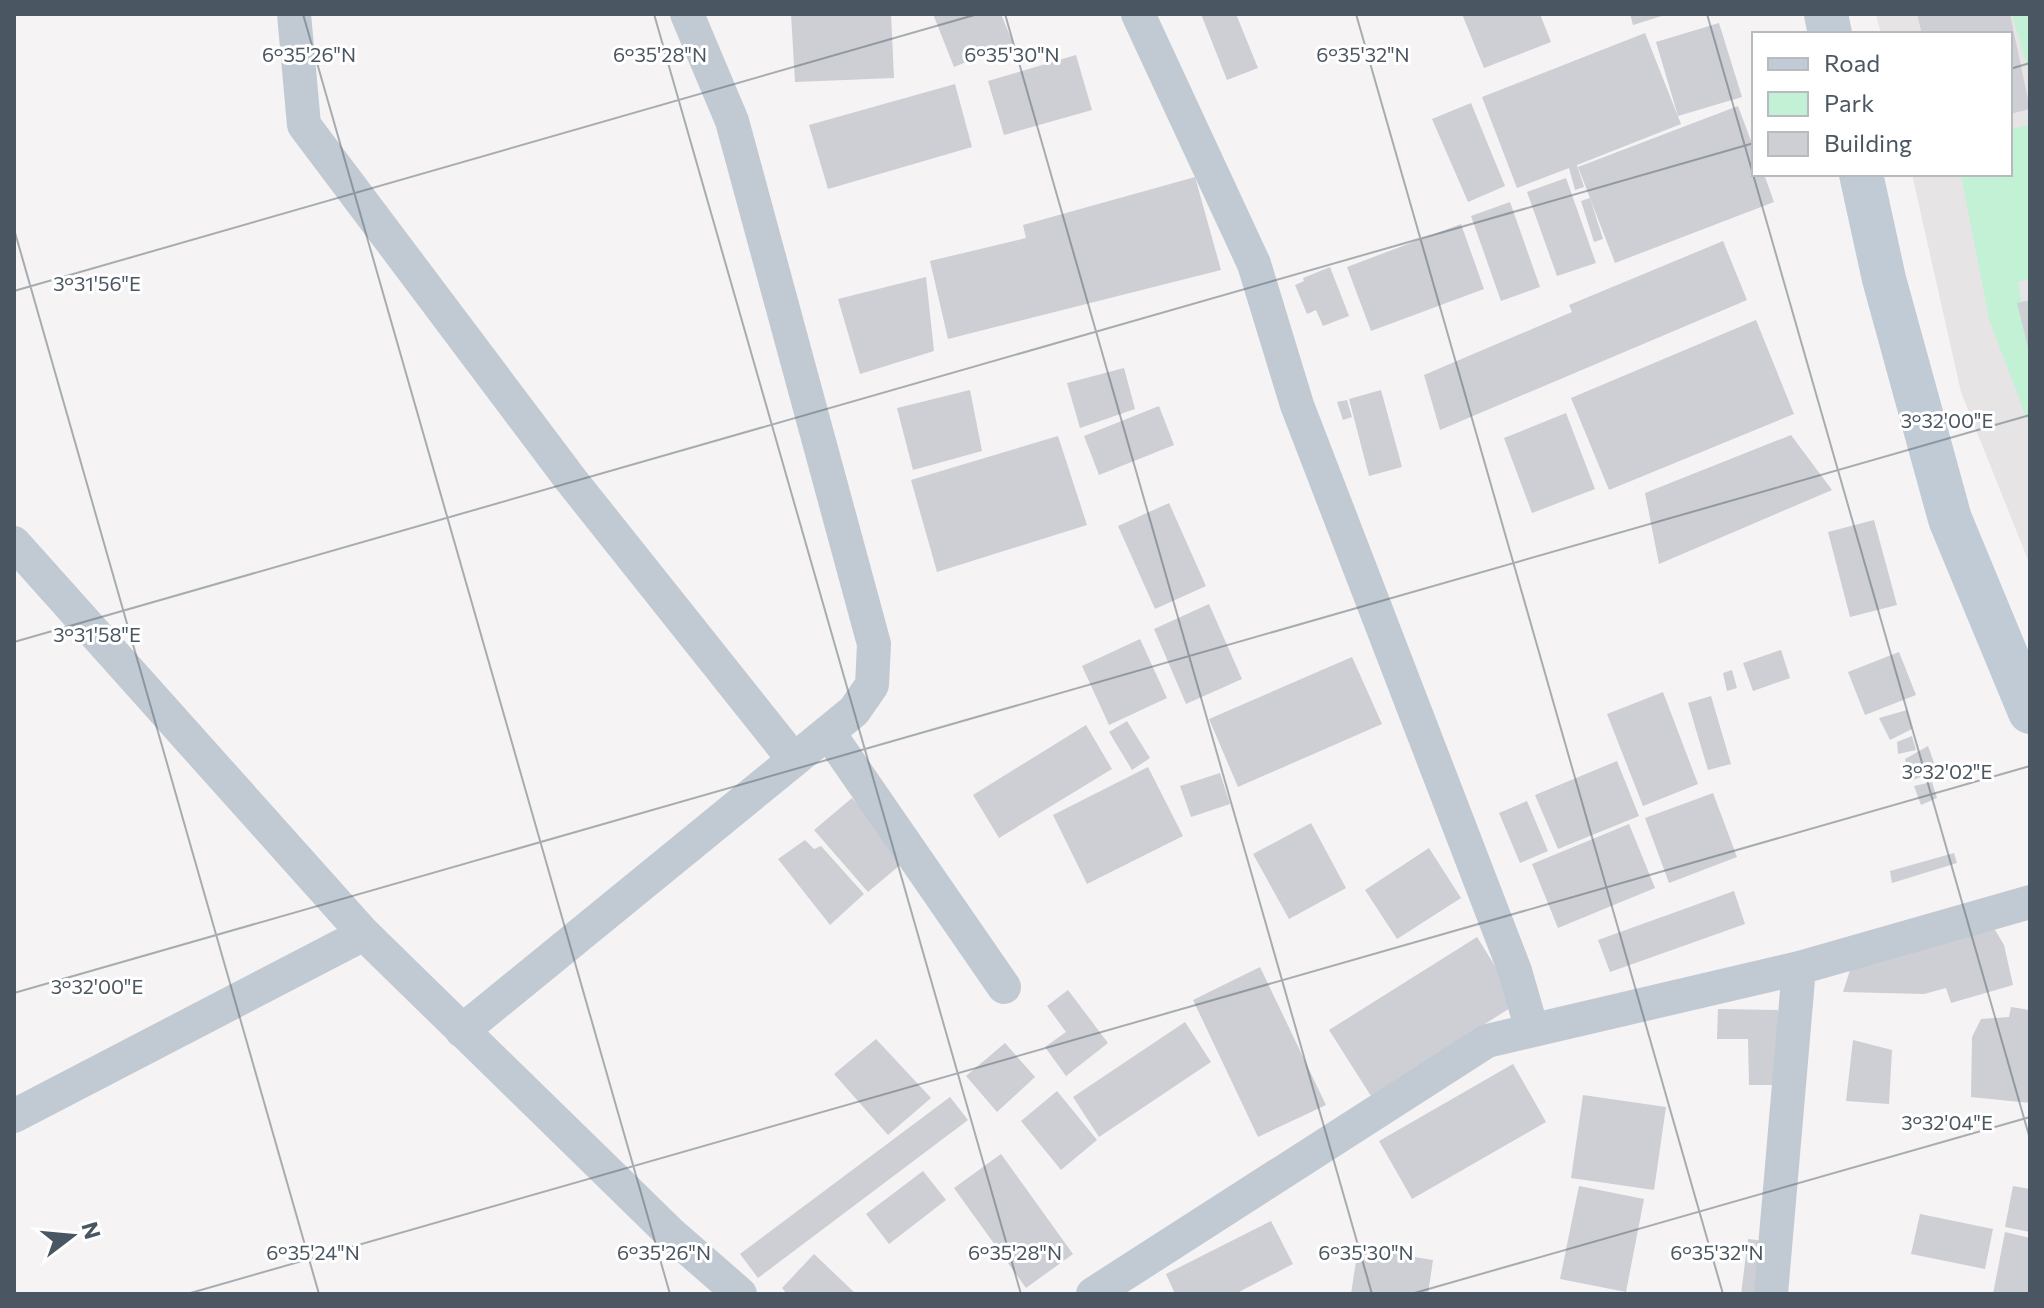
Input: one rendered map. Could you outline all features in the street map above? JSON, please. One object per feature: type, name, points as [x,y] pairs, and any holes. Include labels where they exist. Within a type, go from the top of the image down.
[{"type":"main road","points":[[1861,176],[1884,279],[1950,519],[2030,712]]},
{"type":"street","points":[[294,14],[304,125],[571,480],[794,760]]},
{"type":"street","points":[[462,1031],[854,711],[872,685],[874,644],[732,121],[687,14]]},
{"type":"street","points":[[1138,14],[1254,264],[1297,405],[1515,971],[1532,1030]]},
{"type":"street","points":[[16,550],[364,934],[669,1232],[740,1294]]},
{"type":"street","points":[[828,732],[1004,987]]},
{"type":"street","points":[[1093,1294],[1487,1041],[1799,968],[2030,902]]},
{"type":"street","points":[[14,1116],[364,934]]},
{"type":"street","points":[[1771,1294],[1776,1269],[1799,968]]},
{"type":"shaded area","points":[[1876,14],[2030,14],[2030,565],[1961,392],[1912,176],[2012,176],[2012,32],[1880,32]]},
{"type":"green space","points":[[2012,14],[2030,14],[2030,76]]},
{"type":"green space","points":[[2030,124],[2030,279],[2018,282],[2030,348],[2030,427],[1989,319],[1961,176],[2012,176],[2012,129]]},
{"type":"building","points":[[791,14],[891,14],[894,78],[795,82]]},
{"type":"building","points":[[933,14],[1001,14],[1013,43],[954,67]]},
{"type":"building","points":[[1201,14],[1236,14],[1258,68],[1227,80]]},
{"type":"building","points":[[1462,14],[1540,14],[1551,42],[1484,68]]},
{"type":"building","points":[[1630,14],[1665,14],[1665,15],[1633,25]]},
{"type":"building","points":[[1917,14],[2010,14],[2030,109],[2012,114],[2012,32],[1922,32]]},
{"type":"building","points":[[1719,23],[1742,97],[1678,116],[1656,42]]},
{"type":"building","points":[[1645,33],[1681,124],[1577,165],[1575,159],[1584,187],[1575,190],[1569,168],[1517,188],[1482,97]]},
{"type":"building","points":[[1076,55],[1092,110],[1004,135],[988,81]]},
{"type":"building","points":[[955,84],[972,147],[828,189],[809,125]]},
{"type":"building","points":[[1471,103],[1505,186],[1468,202],[1432,119]]},
{"type":"building","points":[[1738,106],[1752,144],[1752,176],[1765,176],[1774,202],[1615,263],[1578,167]]},
{"type":"building","points":[[1195,177],[1221,270],[948,339],[930,261],[1026,238],[1023,225]]},
{"type":"building","points":[[1566,178],[1596,263],[1557,276],[1527,192]]},
{"type":"building","points":[[1590,198],[1603,239],[1594,242],[1581,201]]},
{"type":"building","points":[[1510,202],[1540,287],[1501,301],[1471,216]]},
{"type":"building","points":[[1461,224],[1484,289],[1371,331],[1347,267]]},
{"type":"building","points":[[1723,241],[1747,300],[1440,430],[1424,375],[1572,312],[1569,305]]},
{"type":"building","points":[[1330,267],[1349,316],[1323,326],[1316,310],[1307,314],[1295,285],[1304,281],[1303,278]]},
{"type":"building","points":[[926,277],[934,351],[860,374],[838,299]]},
{"type":"building","points":[[2030,300],[2030,351],[2029,351],[2017,303]]},
{"type":"building","points":[[1756,320],[1794,414],[1609,490],[1571,398]]},
{"type":"building","points":[[1124,368],[1135,409],[1080,428],[1067,383]]},
{"type":"building","points":[[970,390],[982,451],[913,470],[897,408]]},
{"type":"building","points":[[1381,390],[1402,467],[1369,476],[1349,399]]},
{"type":"building","points":[[1347,400],[1352,417],[1343,420],[1337,402]]},
{"type":"building","points":[[1159,406],[1174,445],[1099,475],[1084,436]]},
{"type":"building","points":[[1566,413],[1595,489],[1532,513],[1504,438]]},
{"type":"building","points":[[1791,435],[1832,490],[1659,564],[1645,493]]},
{"type":"building","points":[[1058,436],[1087,525],[937,572],[911,480]]},
{"type":"building","points":[[1169,503],[1206,586],[1155,609],[1118,526]]},
{"type":"building","points":[[1874,520],[1897,605],[1850,617],[1828,532]]},
{"type":"building","points":[[1209,604],[1242,679],[1186,704],[1154,629]]},
{"type":"building","points":[[1140,639],[1167,698],[1109,725],[1082,666]]},
{"type":"building","points":[[1781,650],[1790,678],[1753,691],[1743,663]]},
{"type":"building","points":[[1899,652],[1916,695],[1865,715],[1848,672]]},
{"type":"building","points":[[1352,657],[1382,724],[1238,787],[1209,719]]},
{"type":"building","points":[[1732,670],[1737,688],[1727,691],[1723,673]]},
{"type":"building","points":[[1663,692],[1698,784],[1643,806],[1607,714]]},
{"type":"building","points":[[1711,696],[1731,764],[1708,770],[1688,703]]},
{"type":"building","points":[[1907,710],[1912,729],[1890,740],[1879,718]]},
{"type":"building","points":[[1127,721],[1150,758],[1132,770],[1109,732]]},
{"type":"building","points":[[1086,725],[1112,769],[999,838],[973,795]]},
{"type":"building","points":[[1912,736],[1916,750],[1898,754],[1897,742]]},
{"type":"building","points":[[1928,746],[1937,771],[1910,781],[1905,759]]},
{"type":"building","points":[[1617,761],[1639,816],[1558,849],[1535,795]]},
{"type":"building","points":[[1148,767],[1183,836],[1087,884],[1053,815]]},
{"type":"building","points":[[1220,773],[1230,804],[1191,817],[1180,786]]},
{"type":"building","points":[[1932,782],[1937,798],[1921,805],[1914,786]]},
{"type":"building","points":[[1713,793],[1737,857],[1669,883],[1645,818]]},
{"type":"building","points":[[852,798],[906,860],[868,892],[814,830]]},
{"type":"building","points":[[1527,801],[1548,851],[1520,863],[1499,813]]},
{"type":"building","points":[[1311,823],[1346,888],[1289,919],[1253,854]]},
{"type":"building","points":[[1629,824],[1655,888],[1558,928],[1532,864]]},
{"type":"building","points":[[805,840],[814,849],[821,846],[864,894],[830,925],[778,859]]},
{"type":"building","points":[[1429,848],[1461,898],[1397,939],[1365,890]]},
{"type":"building","points":[[1954,853],[1957,863],[1892,883],[1890,871]]},
{"type":"building","points":[[1734,891],[1745,924],[1610,972],[1598,940]]},
{"type":"building","points":[[1994,928],[2004,945],[2013,985],[1951,1003],[1946,988],[1924,994],[1843,992],[1851,967]]},
{"type":"building","points":[[1477,937],[1518,1003],[1371,1096],[1329,1030]]},
{"type":"building","points":[[1260,967],[1326,1105],[1258,1137],[1193,1000]]},
{"type":"building","points":[[1068,990],[1108,1043],[1066,1076],[1045,1047],[1066,1032],[1047,1006]]},
{"type":"building","points":[[2011,1007],[2030,1010],[2030,1103],[1971,1097],[1972,1037],[1981,1019],[2009,1017]]},
{"type":"building","points":[[1718,1009],[1778,1010],[1778,1085],[1749,1085],[1748,1039],[1717,1039]]},
{"type":"building","points":[[1185,1022],[1211,1062],[1099,1137],[1073,1097]]},
{"type":"building","points":[[876,1039],[931,1098],[888,1135],[834,1074]]},
{"type":"building","points":[[1853,1040],[1892,1050],[1889,1104],[1846,1101]]},
{"type":"building","points":[[1005,1043],[1035,1077],[997,1112],[966,1076]]},
{"type":"building","points":[[1513,1064],[1546,1122],[1412,1199],[1379,1141]]},
{"type":"building","points":[[1057,1091],[1097,1140],[1061,1170],[1021,1121]]},
{"type":"building","points":[[1583,1095],[1666,1107],[1654,1190],[1571,1178]]},
{"type":"building","points":[[950,1097],[968,1120],[758,1278],[740,1254]]},
{"type":"building","points":[[1001,1154],[1073,1254],[1026,1288],[954,1188]]},
{"type":"building","points":[[923,1171],[946,1200],[889,1244],[866,1214]]},
{"type":"building","points":[[1579,1186],[1644,1199],[1626,1292],[1560,1279]]},
{"type":"building","points":[[2013,1186],[2030,1189],[2030,1232],[2005,1227]]},
{"type":"building","points":[[1920,1214],[1993,1229],[1985,1269],[1911,1254]]},
{"type":"building","points":[[1271,1221],[1293,1264],[1235,1294],[1175,1294],[1166,1274]]},
{"type":"building","points":[[2005,1232],[2030,1238],[2030,1294],[1993,1294]]},
{"type":"building","points":[[1748,1239],[1766,1241],[1760,1294],[1741,1294]]},
{"type":"building","points":[[1358,1248],[1433,1260],[1428,1294],[1351,1294]]},
{"type":"building","points":[[814,1254],[856,1294],[787,1294],[782,1288]]}]
